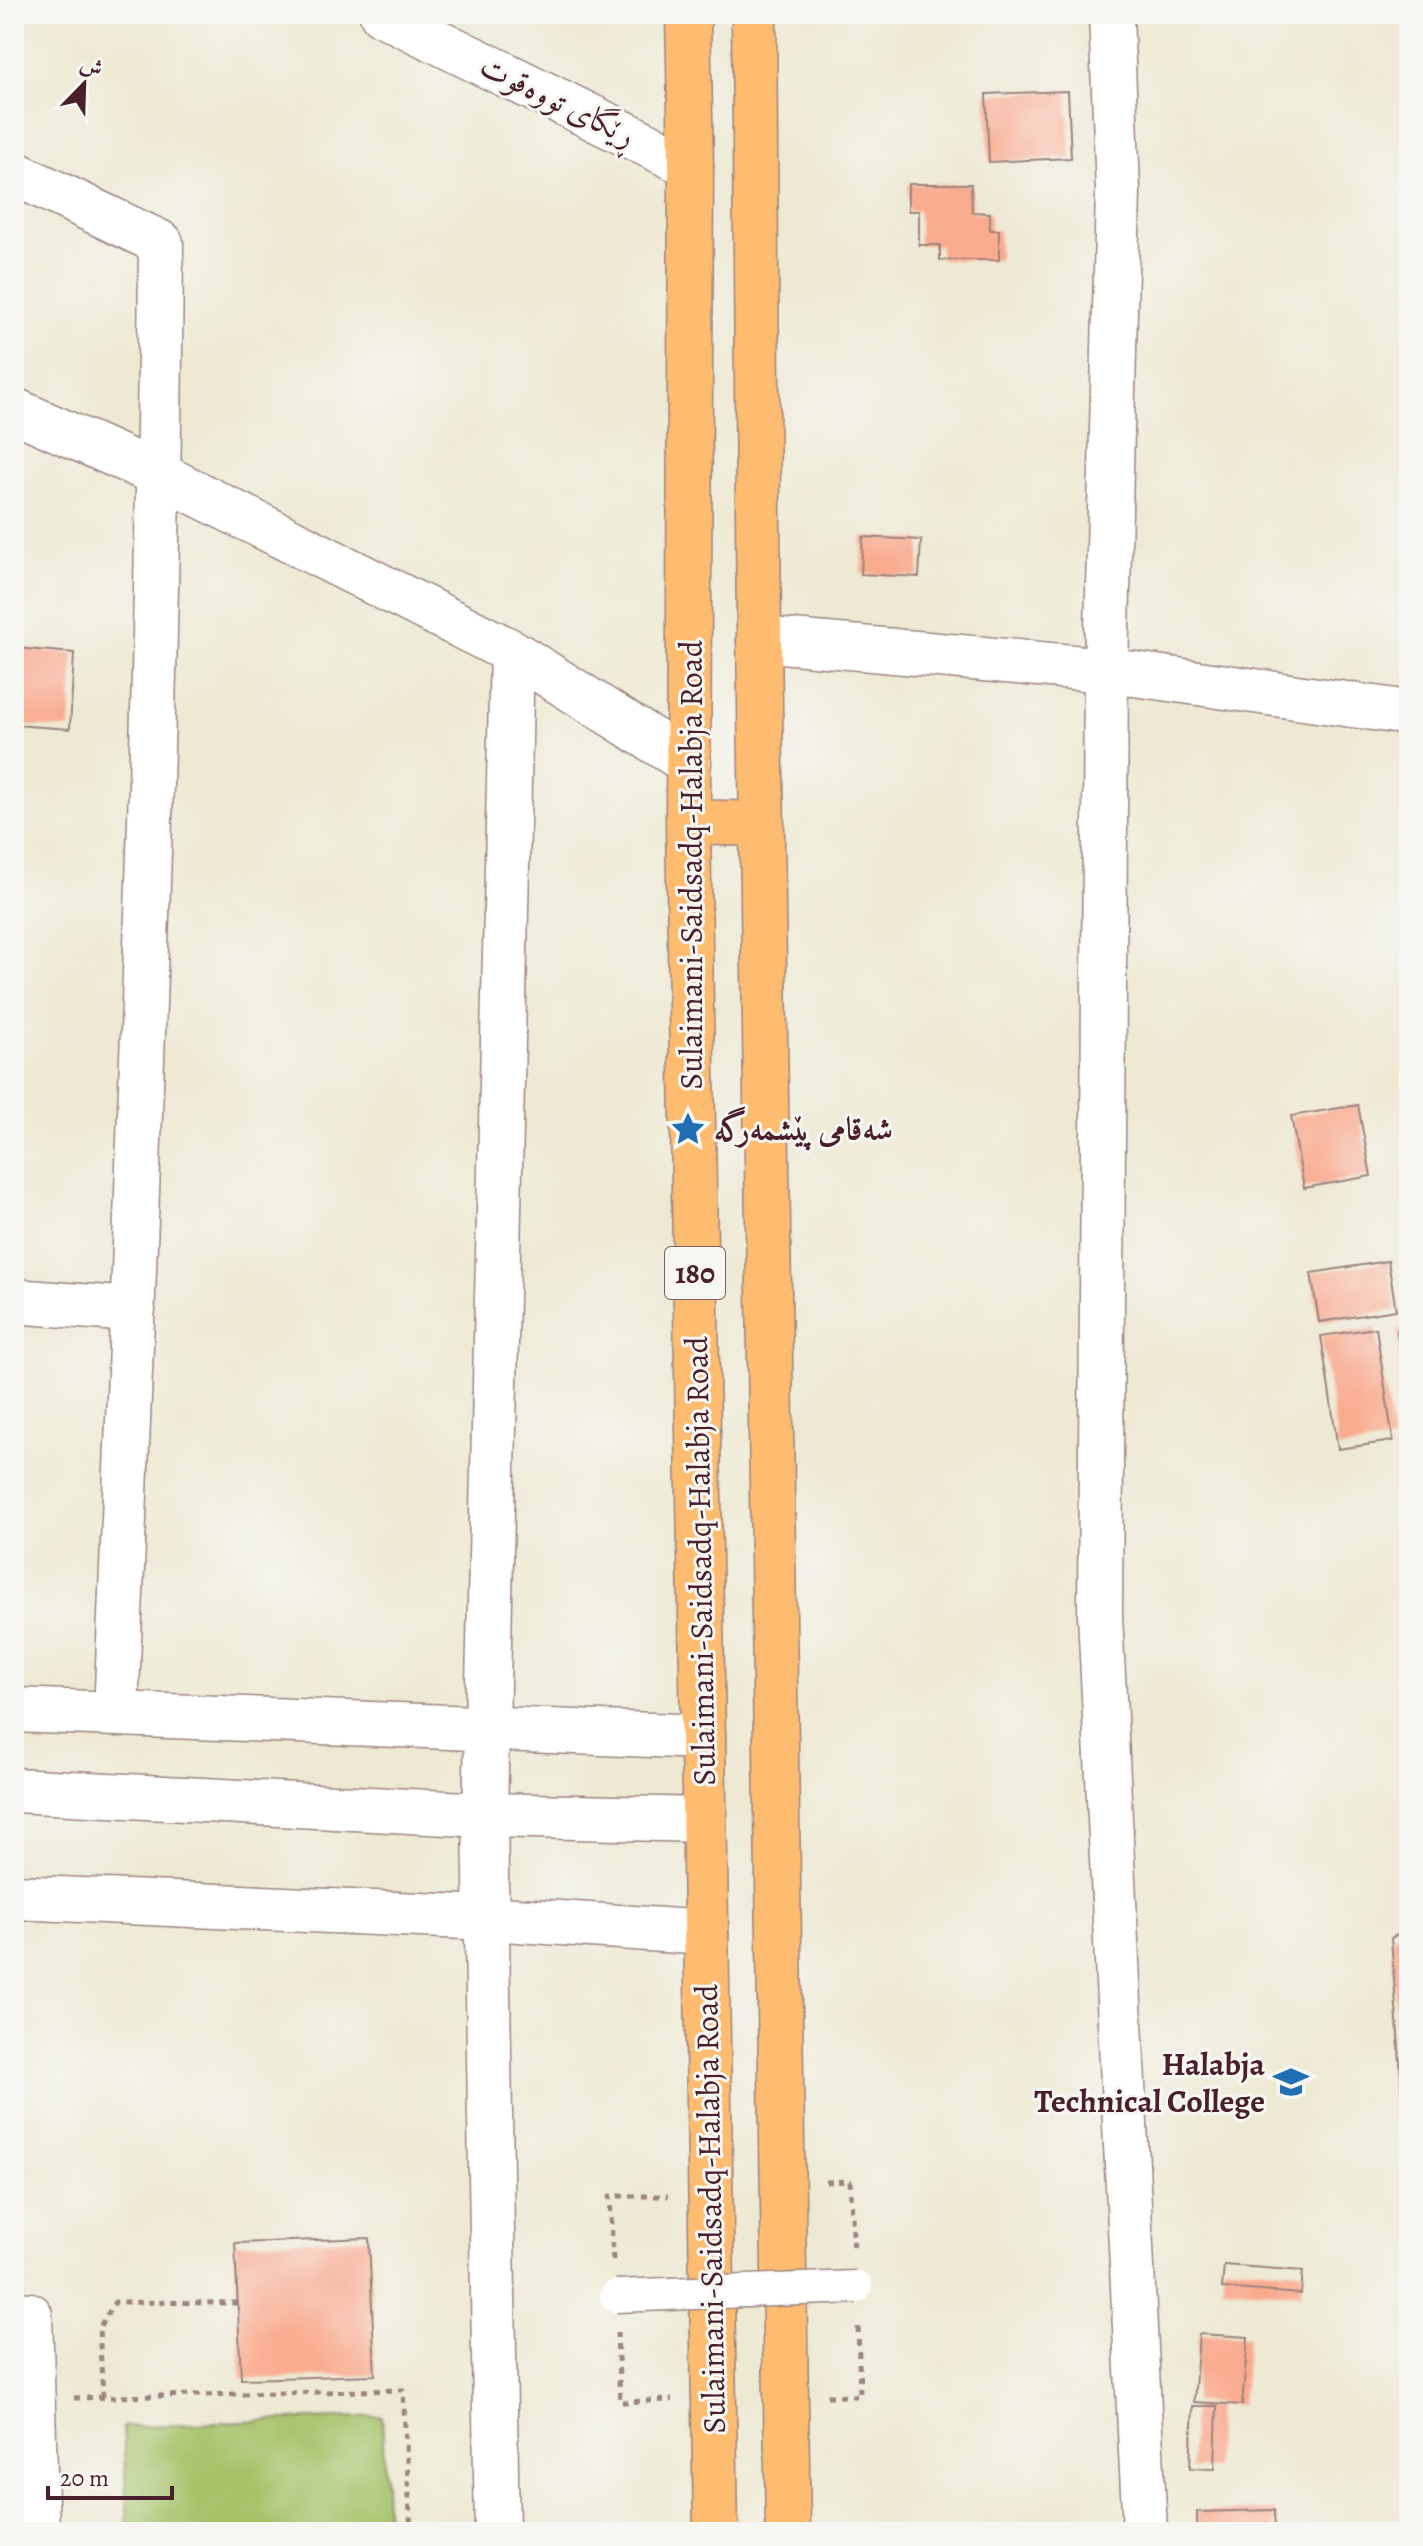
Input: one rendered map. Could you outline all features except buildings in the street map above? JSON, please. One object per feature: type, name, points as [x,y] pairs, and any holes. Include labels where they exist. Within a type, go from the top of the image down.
[{"type":"highway","name":"Sulaimani-Saidsadq-Halabja Road","points":[[688,14],[691,166],[688,822],[716,2532]]},
{"type":"highway","name":"180","points":[[754,14],[759,639],[788,2532]]},
{"type":"highway","points":[[688,822],[762,824]]},
{"type":"street","name":"ڕێگای تووەقوت","points":[[382,14],[691,166]]},
{"type":"street","points":[[1111,14],[1118,191],[1106,670],[1100,1615],[1145,2532]]},
{"type":"street","points":[[14,173],[161,243],[160,475],[133,1310],[116,1714]]},
{"type":"street","points":[[14,410],[160,475],[512,652],[689,763]]},
{"type":"street","points":[[759,639],[1106,670],[1409,713]]},
{"type":"street","points":[[497,2532],[485,1815],[512,652]]},
{"type":"street","points":[[14,1301],[133,1310]]},
{"type":"street","points":[[14,1710],[703,1737]]},
{"type":"street","points":[[14,1790],[485,1815],[704,1820]]},
{"type":"street","points":[[14,1897],[488,1918],[706,1933]]},
{"type":"street","points":[[616,2296],[857,2298]]},
{"type":"street","points":[[14,2314],[30,2315],[37,2532]]},
{"type":"path","points":[[850,2181],[854,2252]]},
{"type":"path","points":[[711,2197],[610,2196],[620,2402],[714,2398]]},
{"type":"path","points":[[857,2298],[860,2396]]},
{"type":"path","points":[[103,2397],[99,2328],[115,2302],[238,2303]]},
{"type":"path","points":[[33,2399],[403,2390],[411,2532]]},
{"type":"green space","points":[[382,2416],[387,2532],[128,2532],[123,2427]]},
{"type":"place","name":"شەقامی پێشمەرگە","points":[[688,1129]]},
{"type":"place","name":"Halabja Technical College","points":[[1291,2082]]}]
